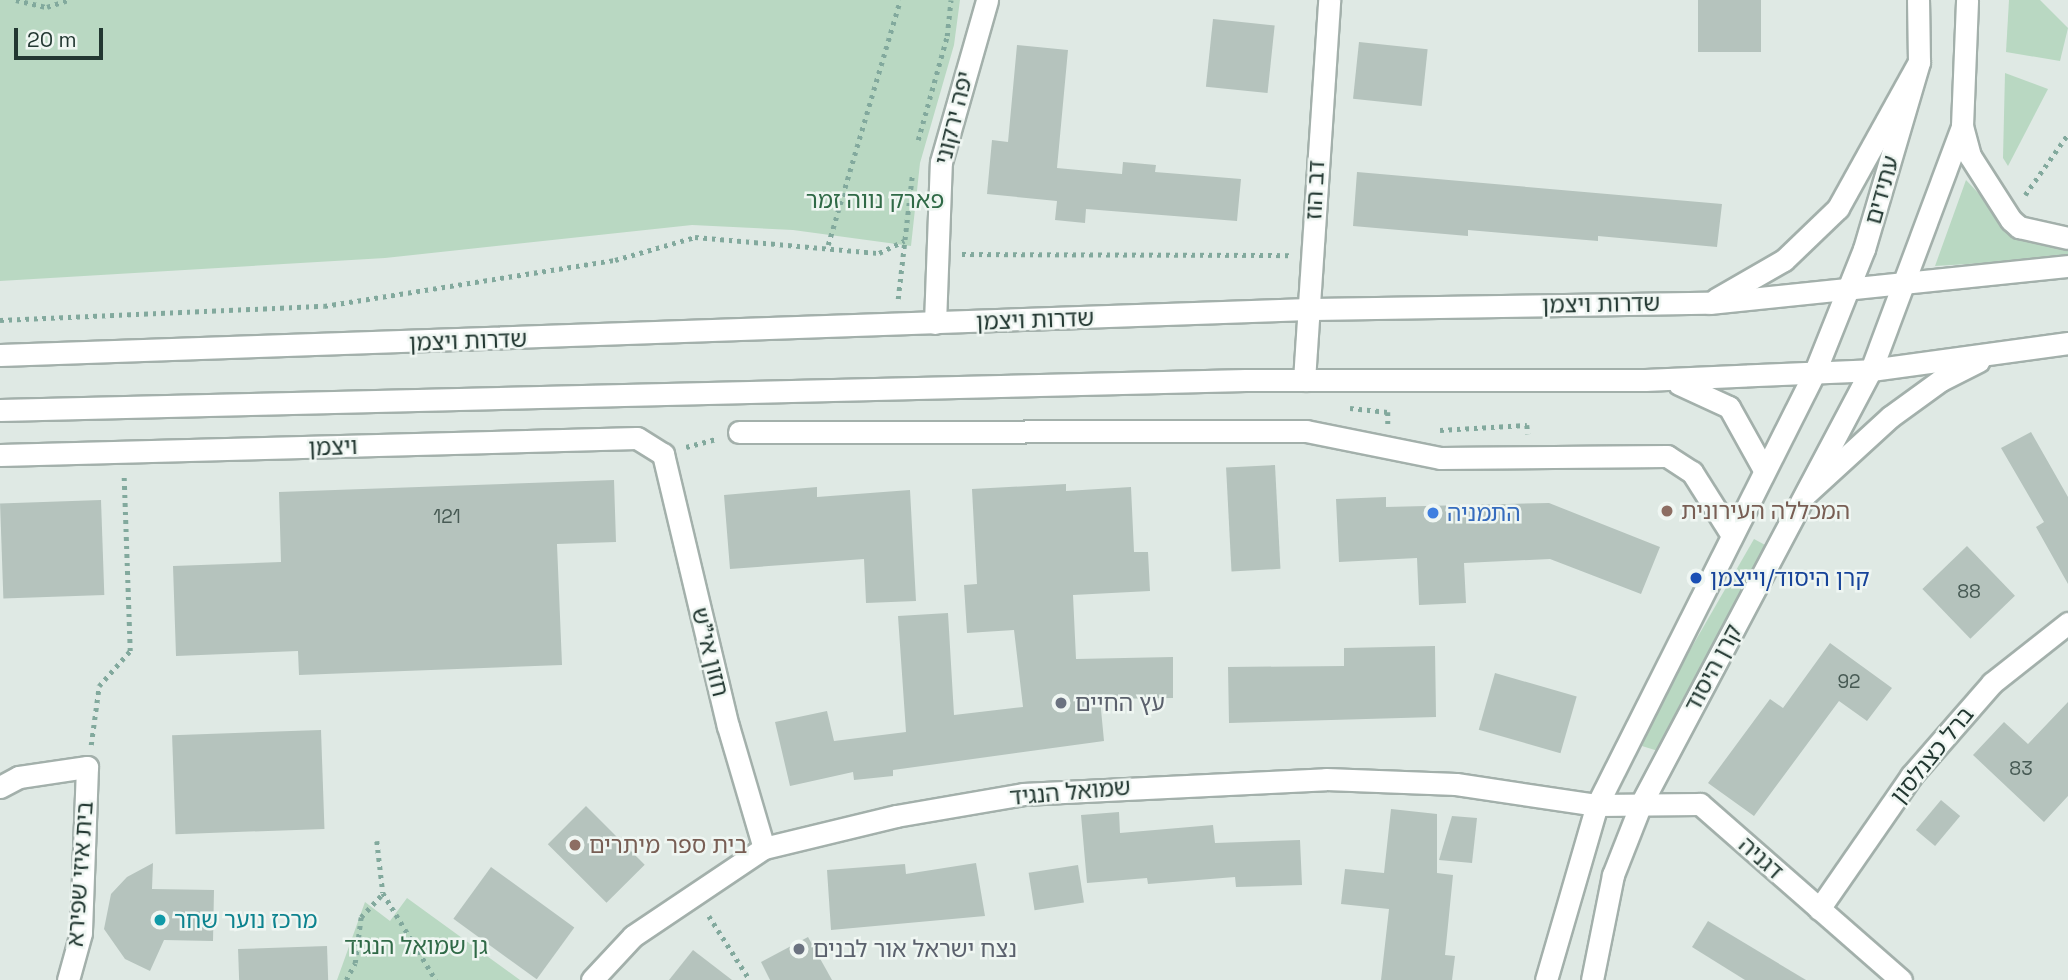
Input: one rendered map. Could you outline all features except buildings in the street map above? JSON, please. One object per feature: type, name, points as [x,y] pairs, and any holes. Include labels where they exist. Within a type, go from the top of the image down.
[{"type":"street","name":"יפה ירקוני","points":[[935,323],[941,162],[987,0]]},
{"type":"street","name":"דב הוז","points":[[1304,380],[1329,0]]},
{"type":"street","name":"עתידים","points":[[1814,374],[1864,249],[1919,62],[1918,0]]},
{"type":"street","points":[[1967,0],[1962,126],[1970,156],[2011,220],[2019,227],[2068,238]]},
{"type":"street","points":[[1710,303],[1784,260],[1821,228],[1838,208],[1919,62]]},
{"type":"street","points":[[1871,370],[1900,286],[1962,126]]},
{"type":"street","name":"שדרות ויצמן","points":[[0,355],[1308,309],[1710,303],[1900,286],[2068,266]]},
{"type":"street","points":[[0,410],[1304,380],[1645,380],[1871,370],[2014,348],[2068,343]]},
{"type":"street","points":[[1807,493],[1866,436],[1918,396],[1961,369],[2014,348]]},
{"type":"street","name":"קרן היסוד","points":[[1592,980],[1613,875],[1641,804],[1871,370]]},
{"type":"street","name":"קרן היסוד","points":[[1546,980],[1597,805],[1730,533],[1814,374]]},
{"type":"street","points":[[1645,380],[1698,389],[1729,407],[1763,468]]},
{"type":"street","points":[[739,432],[1306,431],[1440,458],[1667,456],[1692,472],[1730,533]]},
{"type":"street","name":"ויצמן","points":[[0,455],[637,439],[663,454]]},
{"type":"street","name":"חזון אי\"ש","points":[[663,454],[728,726],[764,848]]},
{"type":"street","name":"ברל כצנלסון","points":[[1819,909],[1911,776],[1992,683],[2068,623]]},
{"type":"street","points":[[0,787],[19,777],[88,767]]},
{"type":"street","name":"בית איזי שפירא","points":[[68,980],[80,933],[88,767]]},
{"type":"street","name":"שמואל הנגיד","points":[[592,980],[633,936],[694,891],[764,848],[896,816],[1010,796],[1133,786],[1326,779],[1456,784],[1597,805]]},
{"type":"street","name":"דגניה","points":[[1597,805],[1700,804],[1901,980]]},
{"type":"path","points":[[16,0],[47,7],[69,0]]},
{"type":"path","points":[[828,245],[900,0]]},
{"type":"path","points":[[2011,220],[2036,174],[2068,134]]},
{"type":"path","points":[[0,320],[324,306],[615,260],[695,237],[828,245],[879,253],[904,241]]},
{"type":"path","points":[[936,254],[1312,255]]},
{"type":"path","points":[[1439,430],[1454,429]]},
{"type":"path","points":[[663,454],[739,432]]},
{"type":"path","points":[[88,767],[99,686],[130,651],[129,499],[120,452]]},
{"type":"path","points":[[377,841],[383,893],[436,980]]},
{"type":"path","points":[[694,891],[750,980]]},
{"type":"path","points":[[346,980],[355,963],[361,917],[383,893]]},
{"type":"green space","name":"פארק נווה זמר","points":[[0,0],[960,0],[954,45],[920,163],[911,246],[793,230],[692,225],[385,258],[0,281]]},
{"type":"green space","points":[[2009,0],[2040,0],[2068,28],[2060,61],[2006,52]]},
{"type":"green space","points":[[2005,73],[2048,89],[2008,166],[2003,158]]},
{"type":"green space","points":[[1966,180],[2013,230],[2068,248],[2068,258],[1935,266]]},
{"type":"green space","points":[[1754,539],[1767,546],[1658,751],[1642,746],[1659,704]]},
{"type":"green space","name":"גן שמואל הנגיד","points":[[407,898],[520,980],[337,980],[365,902],[390,921]]},
{"type":"place","name":"המכללה העירונית","points":[[1667,511]]},
{"type":"place","name":"התמניה","points":[[1433,513]]},
{"type":"place","name":"קרן היסוד/וייצמן","points":[[1696,578]]},
{"type":"place","name":"עץ החיים","points":[[1061,703]]},
{"type":"place","name":"בית ספר מיתרים","points":[[575,845]]},
{"type":"place","name":"מרכז נוער שחר","points":[[160,920]]},
{"type":"place","name":"נצח ישראל אור לבנים","points":[[799,949]]}]
